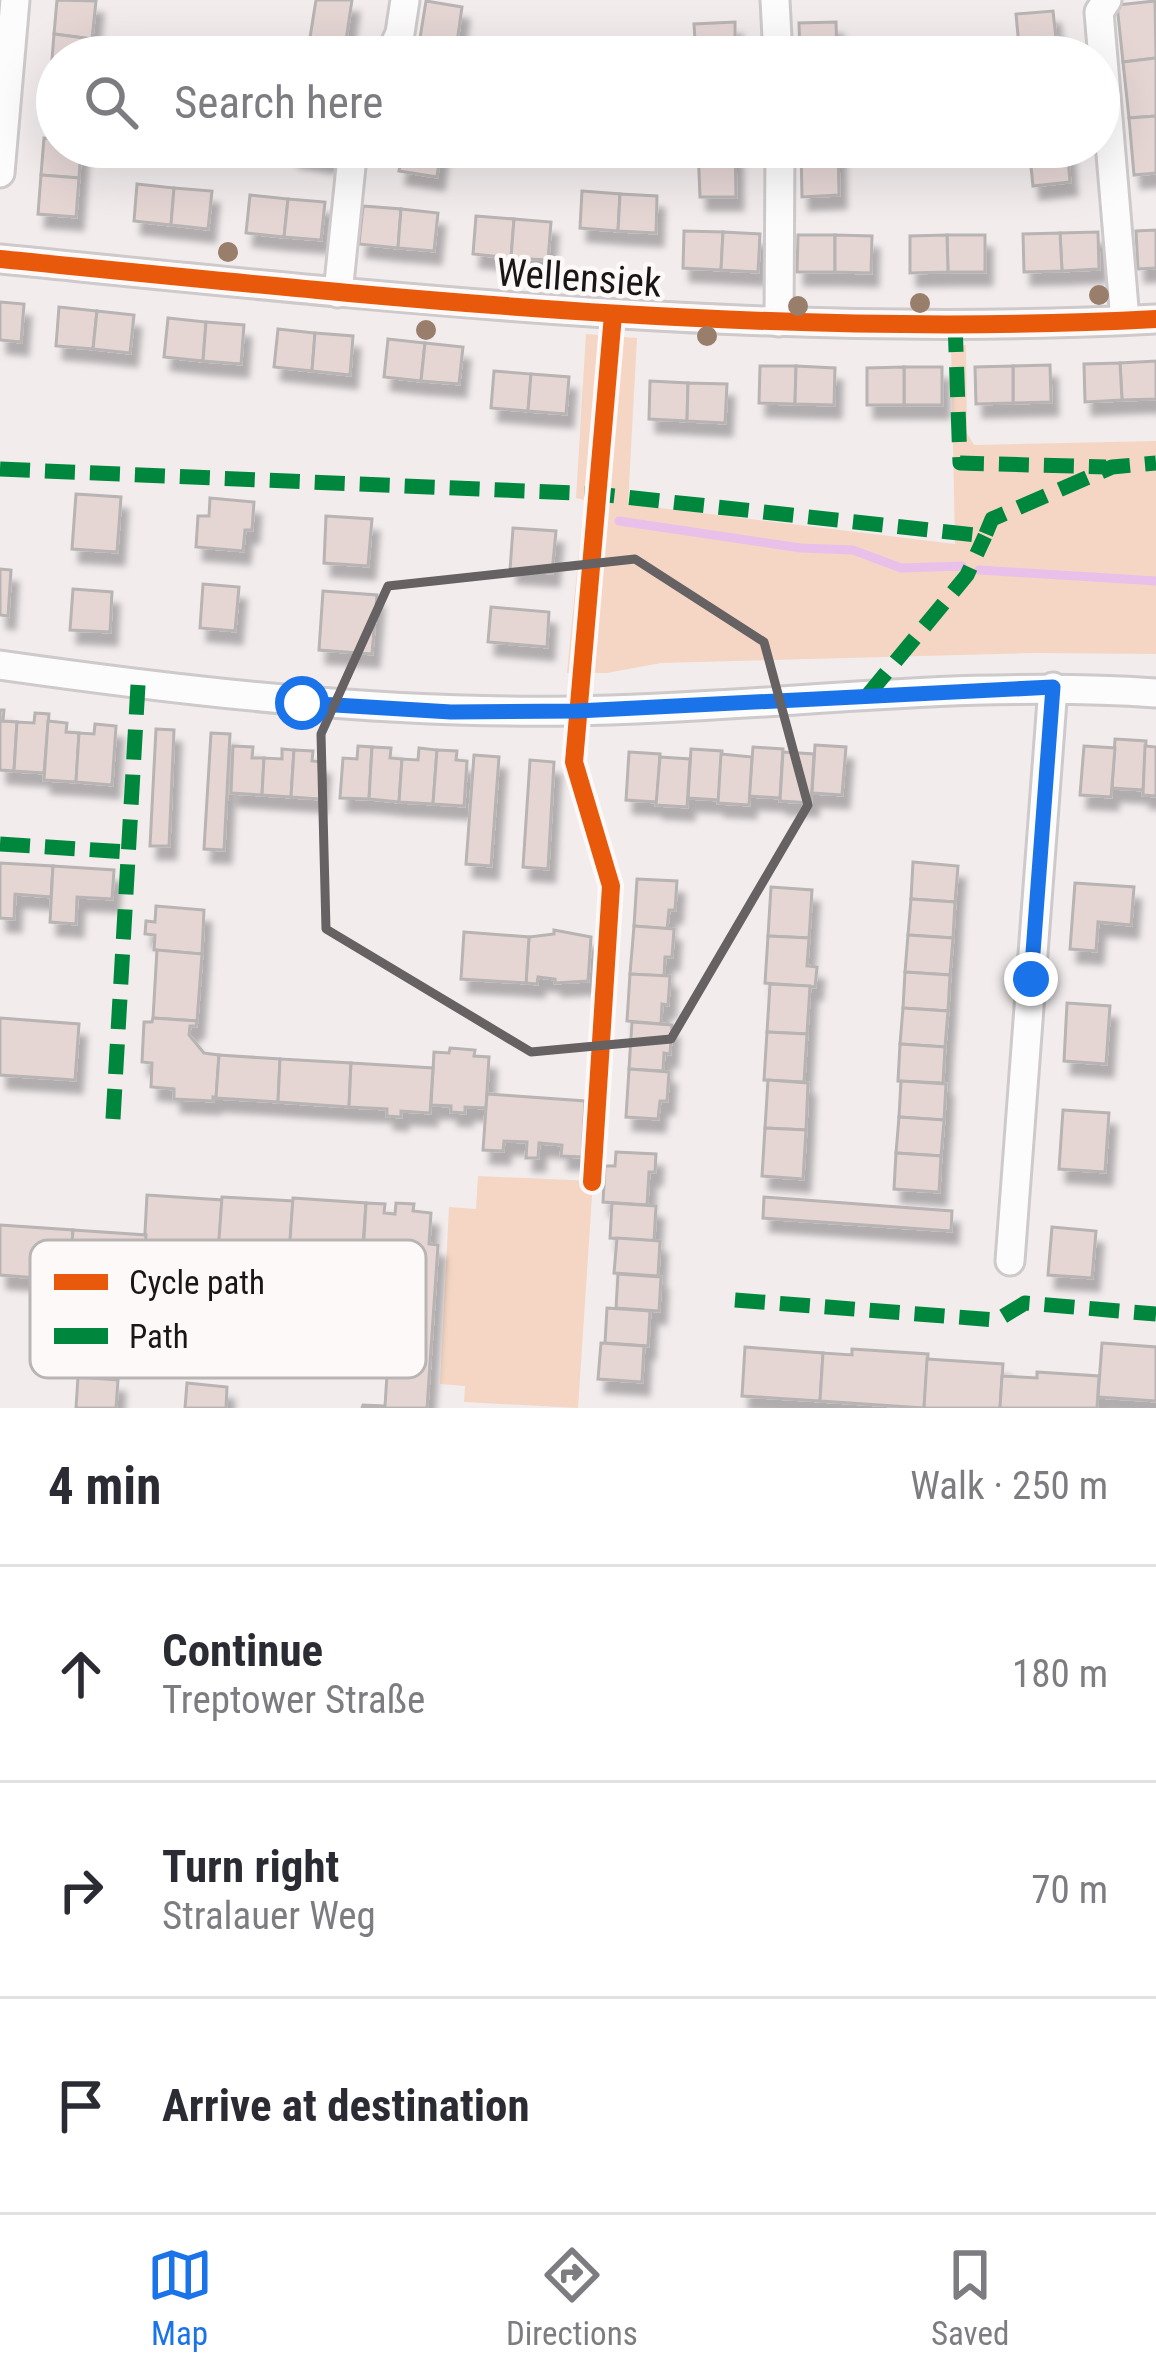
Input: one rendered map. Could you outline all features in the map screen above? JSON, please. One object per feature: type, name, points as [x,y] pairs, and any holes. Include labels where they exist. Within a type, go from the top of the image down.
[{"type":"street","points":[[0,173],[15,0]]},
{"type":"street","points":[[399,36],[405,0]]},
{"type":"street","points":[[775,0],[777,36]]},
{"type":"street","points":[[1101,36],[1099,12],[1107,0]]},
{"type":"street","points":[[338,293],[351,168]]},
{"type":"street","points":[[779,322],[780,168]]},
{"type":"street","points":[[1112,168],[1125,320]]},
{"type":"street","name":"Wellensiek","points":[[0,259],[614,315],[779,322],[1156,319]]},
{"type":"street","points":[[0,665],[302,703],[451,712],[577,711],[1053,687],[1156,694]]},
{"type":"street","points":[[1010,1261],[1053,687]]},
{"type":"highlighted area","points":[[635,559],[764,642],[808,805],[671,1039],[531,1052],[326,929],[321,734],[388,586]]},
{"type":"shaded area","points":[[586,334],[637,338],[628,504],[955,544],[951,345],[966,345],[967,433],[974,445],[1156,441],[1156,654],[661,663],[607,673],[567,673],[584,500],[576,498]]},
{"type":"shaded area","points":[[478,1176],[593,1181],[578,1408],[464,1402],[465,1386],[440,1384],[449,1207],[476,1209]]},
{"type":"building","points":[[57,0],[96,1],[92,36],[54,34]]},
{"type":"building","points":[[316,0],[352,0],[347,36],[310,36]]},
{"type":"building","points":[[426,1],[462,7],[458,36],[420,36]]},
{"type":"building","points":[[1155,1],[1156,58],[1123,62],[1117,5]]},
{"type":"building","points":[[1053,11],[1056,36],[1018,36],[1016,14]]},
{"type":"building","points":[[735,22],[735,36],[695,36],[694,24]]},
{"type":"building","points":[[836,22],[836,36],[799,36],[799,23]]},
{"type":"building","points":[[1156,58],[1156,116],[1129,118],[1123,62]]},
{"type":"building","points":[[1156,116],[1156,173],[1134,175],[1129,118]]},
{"type":"building","points":[[42,168],[80,168],[79,178],[41,175]]},
{"type":"building","points":[[400,168],[438,168],[437,177]]},
{"type":"building","points":[[699,168],[735,168],[736,197],[700,197]]},
{"type":"building","points":[[801,168],[838,168],[839,195],[802,197]]},
{"type":"building","points":[[1031,168],[1069,168],[1070,182],[1033,186]]},
{"type":"building","points":[[41,175],[79,178],[76,217],[38,214]]},
{"type":"building","points":[[137,184],[174,188],[171,225],[134,221]]},
{"type":"building","points":[[174,188],[212,191],[208,229],[171,225]]},
{"type":"building","points":[[582,191],[620,194],[618,231],[580,228]]},
{"type":"building","points":[[620,194],[657,196],[656,233],[618,231]]},
{"type":"building","points":[[250,195],[288,199],[284,237],[246,233]]},
{"type":"building","points":[[288,199],[325,202],[321,240],[284,237]]},
{"type":"building","points":[[363,206],[401,209],[398,248],[359,244]]},
{"type":"building","points":[[401,209],[438,213],[434,251],[398,248]]},
{"type":"building","points":[[476,216],[514,219],[511,258],[473,254]]},
{"type":"building","points":[[514,219],[551,222],[548,260],[511,258]]},
{"type":"building","points":[[1156,230],[1156,268],[1138,269],[1136,231]]},
{"type":"building","points":[[684,231],[723,232],[721,270],[683,268]]},
{"type":"building","points":[[723,232],[760,234],[758,272],[721,270]]},
{"type":"building","points":[[1098,232],[1099,269],[1062,271],[1060,233]]},
{"type":"building","points":[[1060,233],[1062,271],[1024,272],[1023,234]]},
{"type":"building","points":[[798,235],[835,235],[835,272],[797,272]]},
{"type":"building","points":[[835,235],[872,236],[871,273],[835,272]]},
{"type":"building","points":[[947,235],[985,235],[985,272],[948,272]]},
{"type":"building","points":[[947,235],[948,272],[910,273],[910,236]]},
{"type":"building","points":[[0,302],[24,304],[21,342],[0,340]]},
{"type":"building","points":[[59,307],[97,311],[93,349],[56,346]]},
{"type":"building","points":[[97,311],[134,315],[130,353],[93,349]]},
{"type":"building","points":[[168,318],[206,322],[203,361],[164,357]]},
{"type":"building","points":[[206,322],[244,325],[241,364],[203,361]]},
{"type":"building","points":[[278,329],[315,333],[312,371],[274,367]]},
{"type":"building","points":[[315,333],[353,336],[350,375],[312,371]]},
{"type":"building","points":[[388,339],[425,343],[421,381],[384,377]]},
{"type":"building","points":[[425,343],[463,347],[459,384],[421,381]]},
{"type":"building","points":[[1156,361],[1156,399],[1122,400],[1120,363]]},
{"type":"building","points":[[1120,363],[1122,400],[1085,402],[1084,364]]},
{"type":"building","points":[[1050,365],[1051,402],[1013,403],[1013,366]]},
{"type":"building","points":[[760,366],[796,366],[795,404],[759,403]]},
{"type":"building","points":[[796,366],[835,368],[834,405],[795,404]]},
{"type":"building","points":[[1013,366],[1013,403],[976,404],[975,367]]},
{"type":"building","points":[[904,367],[942,367],[942,405],[904,405]]},
{"type":"building","points":[[904,367],[904,405],[867,405],[867,368]]},
{"type":"building","points":[[494,371],[531,374],[528,411],[491,408]]},
{"type":"building","points":[[531,374],[569,377],[566,414],[528,411]]},
{"type":"building","points":[[650,381],[688,383],[687,421],[649,419]]},
{"type":"building","points":[[688,383],[727,384],[725,423],[687,421]]},
{"type":"building","points":[[76,494],[121,497],[117,552],[72,549]]},
{"type":"building","points":[[210,498],[254,502],[252,530],[245,530],[243,551],[196,547],[198,516],[209,516]]},
{"type":"building","points":[[326,516],[372,519],[368,566],[324,563]]},
{"type":"building","points":[[513,528],[556,531],[552,573],[510,570]]},
{"type":"building","points":[[0,569],[11,570],[8,616],[0,615]]},
{"type":"building","points":[[203,584],[239,587],[235,631],[200,628]]},
{"type":"building","points":[[73,589],[112,592],[110,632],[70,630]]},
{"type":"building","points":[[323,591],[377,595],[372,654],[319,650]]},
{"type":"building","points":[[491,607],[549,612],[547,647],[488,642]]},
{"type":"building","points":[[0,710],[4,710],[3,721],[17,722],[14,771],[0,770]]},
{"type":"building","points":[[35,713],[49,714],[44,773],[14,771],[17,722],[34,723]]},
{"type":"building","points":[[48,721],[67,723],[66,732],[79,733],[76,782],[44,780]]},
{"type":"building","points":[[95,724],[116,726],[112,785],[76,782],[79,733],[94,734]]},
{"type":"building","points":[[156,729],[174,730],[169,846],[150,846]]},
{"type":"building","points":[[211,733],[230,734],[224,850],[204,849]]},
{"type":"building","points":[[1115,739],[1146,741],[1143,790],[1112,788]]},
{"type":"building","points":[[815,745],[846,747],[842,795],[812,793]]},
{"type":"building","points":[[233,746],[253,747],[252,758],[264,758],[262,795],[231,793]]},
{"type":"building","points":[[358,746],[372,747],[369,799],[340,798],[343,758],[357,759]]},
{"type":"building","points":[[1084,746],[1115,748],[1111,797],[1080,795]]},
{"type":"building","points":[[1145,746],[1156,747],[1156,796],[1143,795]]},
{"type":"building","points":[[372,747],[391,748],[390,758],[402,759],[399,802],[369,799]]},
{"type":"building","points":[[753,747],[783,749],[780,798],[749,796]]},
{"type":"building","points":[[419,748],[437,750],[433,804],[399,802],[402,759],[418,760]]},
{"type":"building","points":[[282,749],[294,750],[291,797],[262,795],[264,758],[282,759]]},
{"type":"building","points":[[691,749],[722,751],[719,800],[688,798]]},
{"type":"building","points":[[294,750],[313,751],[312,761],[323,762],[320,799],[291,797]]},
{"type":"building","points":[[437,750],[457,751],[456,760],[467,761],[464,806],[433,804]]},
{"type":"building","points":[[629,752],[660,754],[657,802],[626,800]]},
{"type":"building","points":[[783,752],[814,754],[811,803],[780,801]]},
{"type":"building","points":[[721,754],[752,757],[749,805],[718,803]]},
{"type":"building","points":[[474,755],[499,757],[491,866],[466,864]]},
{"type":"building","points":[[660,757],[690,759],[687,807],[656,805]]},
{"type":"building","points":[[530,760],[554,762],[548,869],[523,867]]},
{"type":"building","points":[[913,862],[958,866],[955,902],[911,899]]},
{"type":"building","points":[[0,863],[53,866],[51,897],[15,894],[14,919],[0,918]]},
{"type":"building","points":[[53,866],[114,870],[112,899],[77,897],[76,924],[50,922]]},
{"type":"building","points":[[637,879],[677,881],[675,910],[669,910],[667,929],[634,926]]},
{"type":"building","points":[[1075,883],[1134,887],[1131,925],[1098,922],[1096,951],[1070,949]]},
{"type":"building","points":[[771,887],[812,890],[809,938],[768,936]]},
{"type":"building","points":[[911,899],[955,902],[953,938],[908,935]]},
{"type":"building","points":[[156,906],[204,910],[202,954],[154,950],[155,935],[145,934],[146,921],[155,922]]},
{"type":"building","points":[[634,926],[674,929],[672,957],[665,957],[664,976],[630,974]]},
{"type":"building","points":[[554,930],[591,937],[588,981],[555,983],[555,979],[538,977],[537,984],[526,983],[529,937],[554,934]]},
{"type":"building","points":[[464,932],[529,937],[526,983],[461,979]]},
{"type":"building","points":[[908,935],[953,938],[950,975],[905,972]]},
{"type":"building","points":[[768,936],[809,938],[807,966],[817,967],[815,987],[765,983]]},
{"type":"building","points":[[157,950],[202,954],[197,1021],[153,1018]]},
{"type":"building","points":[[905,972],[950,975],[948,1011],[903,1008]]},
{"type":"building","points":[[630,974],[670,976],[661,1024],[627,1021]]},
{"type":"building","points":[[770,984],[810,986],[807,1034],[767,1032]]},
{"type":"building","points":[[1067,1003],[1110,1006],[1106,1064],[1064,1061]]},
{"type":"building","points":[[903,1008],[948,1011],[945,1047],[900,1044]]},
{"type":"building","points":[[0,1018],[79,1024],[75,1080],[0,1075]]},
{"type":"building","points":[[153,1018],[197,1021],[189,1035],[204,1053],[219,1055],[213,1101],[174,1099],[174,1089],[151,1087],[152,1063],[142,1062],[144,1022]]},
{"type":"building","points":[[632,1022],[672,1025],[670,1054],[664,1053],[663,1071],[629,1069]]},
{"type":"building","points":[[767,1032],[807,1034],[804,1082],[764,1080]]},
{"type":"building","points":[[900,1044],[945,1047],[943,1083],[898,1081]]},
{"type":"building","points":[[450,1048],[475,1050],[474,1056],[489,1057],[486,1108],[465,1107],[465,1113],[451,1112],[451,1106],[431,1105],[434,1052],[449,1053]]},
{"type":"building","points":[[219,1055],[280,1059],[278,1102],[216,1098]]},
{"type":"building","points":[[280,1059],[351,1063],[349,1107],[278,1102]]},
{"type":"building","points":[[351,1063],[433,1068],[430,1113],[401,1111],[401,1117],[387,1116],[387,1109],[349,1107]]},
{"type":"building","points":[[629,1069],[669,1072],[667,1101],[660,1101],[658,1119],[626,1117]]},
{"type":"building","points":[[768,1080],[808,1083],[806,1130],[765,1128]]},
{"type":"building","points":[[901,1081],[946,1084],[944,1120],[899,1117]]},
{"type":"building","points":[[487,1094],[585,1101],[582,1157],[561,1156],[562,1145],[539,1143],[538,1158],[526,1158],[527,1142],[504,1141],[503,1151],[483,1150]]},
{"type":"building","points":[[1063,1110],[1109,1113],[1105,1172],[1059,1169]]},
{"type":"building","points":[[899,1117],[944,1120],[941,1156],[896,1153]]},
{"type":"building","points":[[765,1128],[806,1130],[803,1179],[762,1176]]},
{"type":"building","points":[[616,1152],[656,1154],[655,1172],[649,1172],[647,1205],[603,1202],[605,1166],[615,1166]]},
{"type":"building","points":[[896,1153],[941,1156],[939,1192],[894,1189]]},
{"type":"building","points":[[147,1195],[222,1200],[219,1240],[145,1240]]},
{"type":"building","points":[[222,1197],[293,1201],[290,1240],[219,1240]]},
{"type":"building","points":[[764,1197],[952,1211],[951,1231],[763,1218]]},
{"type":"building","points":[[293,1198],[366,1203],[363,1240],[290,1240]]},
{"type":"building","points":[[366,1203],[385,1204],[384,1213],[395,1214],[396,1203],[414,1204],[413,1211],[431,1213],[429,1244],[438,1245],[427,1408],[362,1408],[385,1406],[387,1378],[426,1378],[426,1240],[364,1240]]},
{"type":"building","points":[[612,1203],[656,1206],[654,1241],[610,1238]]},
{"type":"building","points":[[0,1225],[73,1230],[72,1240],[30,1240],[30,1277],[0,1275]]},
{"type":"building","points":[[1052,1227],[1096,1231],[1092,1278],[1048,1275]]},
{"type":"building","points":[[73,1230],[146,1235],[146,1240],[72,1240]]},
{"type":"building","points":[[617,1238],[660,1241],[658,1276],[614,1273]]},
{"type":"building","points":[[618,1274],[661,1277],[659,1311],[616,1308]]},
{"type":"building","points":[[607,1308],[650,1311],[648,1346],[605,1343]]},
{"type":"building","points":[[601,1343],[644,1346],[642,1382],[598,1379]]},
{"type":"building","points":[[1102,1343],[1156,1347],[1156,1401],[1098,1397]]},
{"type":"building","points":[[745,1347],[823,1353],[820,1401],[742,1396]]},
{"type":"building","points":[[852,1349],[928,1354],[924,1408],[820,1401],[823,1353],[852,1355]]},
{"type":"building","points":[[927,1359],[1003,1364],[1000,1408],[924,1408]]},
{"type":"building","points":[[1037,1372],[1099,1376],[1097,1408],[1000,1408],[1002,1376],[1037,1378]]},
{"type":"building","points":[[78,1378],[118,1380],[116,1408],[76,1408]]},
{"type":"building","points":[[187,1383],[227,1387],[226,1408],[185,1408]]},
{"type":"waterway","points":[[619,521],[801,548],[853,550],[901,568],[962,566]]},
{"type":"waterway","points":[[979,570],[1156,581]]},
{"type":"marked path","points":[[955,322],[960,463],[1106,467]]},
{"type":"marked path","points":[[0,469],[597,494],[985,536],[992,519],[1112,467],[1156,463]]},
{"type":"marked path","points":[[867,696],[967,575],[985,536]]},
{"type":"marked path","points":[[113,1119],[138,685]]},
{"type":"marked path","points":[[0,844],[128,852]]},
{"type":"marked path","points":[[735,1300],[997,1320],[1025,1303],[1156,1314]]},
{"type":"cycle path","points":[[0,259],[433,300],[722,319],[867,324],[1156,319]]},
{"type":"cycle path","points":[[592,1182],[611,886],[574,762],[613,315]]},
{"type":"route","points":[[302,703],[451,712],[577,711],[1053,687],[1031,979]]}]
